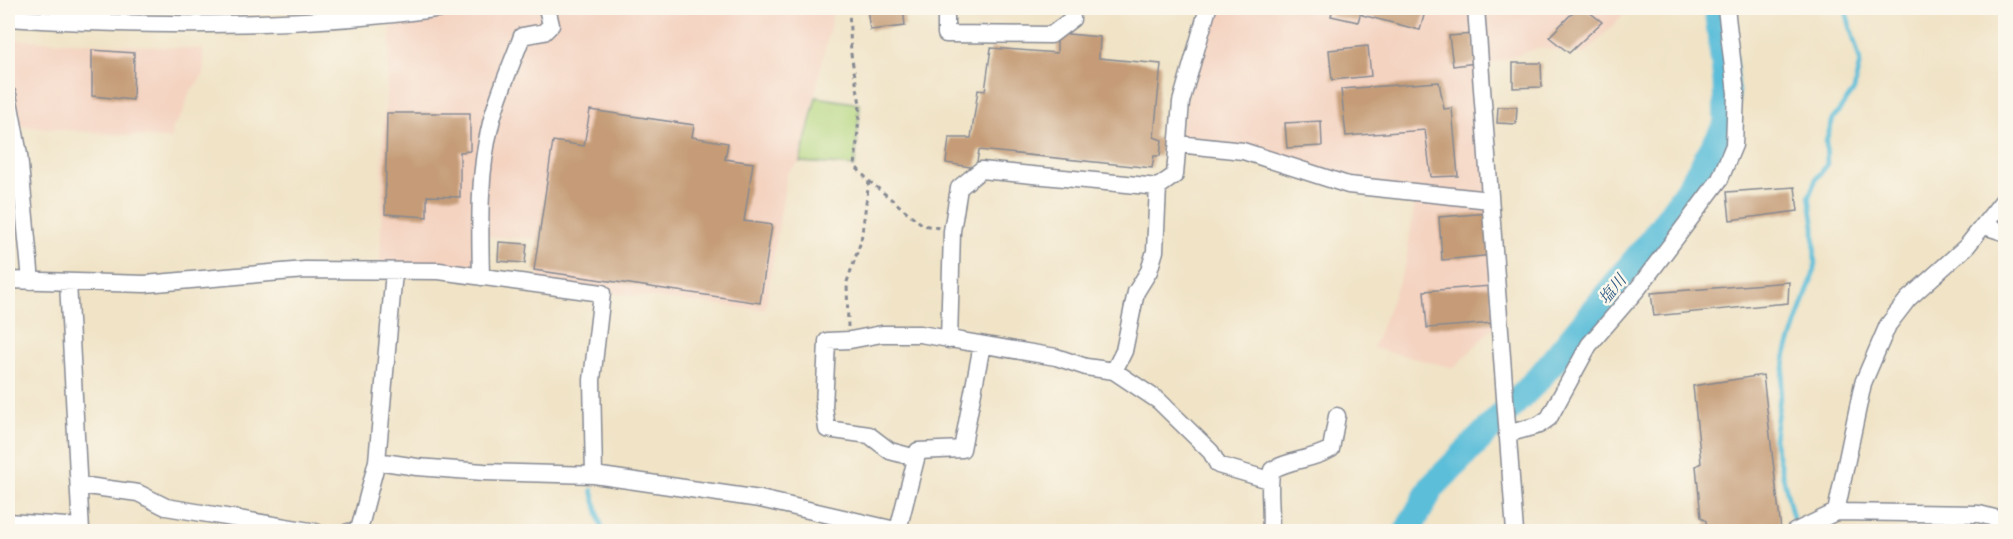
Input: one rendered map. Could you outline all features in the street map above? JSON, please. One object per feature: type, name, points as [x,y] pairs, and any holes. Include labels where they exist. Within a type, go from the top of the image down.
[{"type":"street","points":[[8,18],[99,24],[254,24],[350,19],[443,8]]},
{"type":"street","points":[[481,277],[480,219],[484,159],[491,122],[522,36],[544,32],[551,25],[547,8]]},
{"type":"street","points":[[946,8],[946,34],[1051,35],[1072,19],[1071,8]]},
{"type":"street","points":[[949,340],[952,231],[959,188],[981,170],[1158,187],[1175,176],[1181,102],[1208,8]]},
{"type":"street","points":[[1476,8],[1515,531]]},
{"type":"street","points":[[1507,434],[1539,425],[1549,418],[1590,345],[1639,287],[1720,179],[1734,145],[1736,93],[1726,8]]},
{"type":"street","points":[[8,95],[19,155],[31,281]]},
{"type":"street","points":[[1178,144],[1243,151],[1348,185],[1491,200]]},
{"type":"street","points":[[1114,371],[1125,351],[1137,292],[1149,271],[1155,251],[1158,187]]},
{"type":"street","points":[[1836,512],[1863,382],[1888,325],[1908,299],[1967,246],[2006,197]]},
{"type":"street","points":[[1984,226],[2006,234]]},
{"type":"street","points":[[8,280],[145,284],[305,270],[439,271],[602,293],[592,380],[594,475]]},
{"type":"street","points":[[348,531],[359,530],[377,461],[394,272]]},
{"type":"street","points":[[8,522],[81,529],[68,282]]},
{"type":"street","points":[[916,458],[890,451],[869,435],[827,429],[824,406],[827,341],[848,341],[882,334],[920,334],[1056,357],[1086,367],[1114,371],[1159,401],[1211,452],[1218,465],[1269,480]]},
{"type":"street","points":[[377,461],[417,467],[484,472],[594,475],[760,499],[901,531],[918,451],[962,449],[982,345]]},
{"type":"street","points":[[1270,531],[1272,493],[1269,480],[1272,470],[1282,464],[1317,458],[1331,449],[1338,416]]},
{"type":"street","points":[[80,485],[138,493],[166,507],[316,531]]},
{"type":"street","points":[[1798,529],[1836,512],[1979,514],[2006,521]]},
{"type":"path","points":[[849,8],[851,54],[860,104],[855,166],[869,181],[923,225],[952,231]]},
{"type":"path","points":[[848,341],[847,282],[861,241],[869,181]]},
{"type":"shaded area","points":[[413,8],[834,8],[800,162],[787,173],[765,310],[538,285],[538,239],[480,236],[481,277],[380,272],[383,136],[392,15]]},
{"type":"shaded area","points":[[1208,8],[1630,8],[1585,54],[1539,48],[1482,67],[1498,322],[1454,368],[1373,348],[1405,266],[1416,196],[1348,185],[1243,151],[1178,144]]},
{"type":"shaded area","points":[[8,39],[203,49],[204,74],[189,93],[183,113],[173,127],[172,139],[20,126],[8,70]]},
{"type":"green space","points":[[816,97],[860,104],[855,166],[800,162]]},
{"type":"building","points":[[867,8],[903,8],[905,26],[870,30]]},
{"type":"building","points":[[1333,8],[1362,8],[1358,22],[1331,16]]},
{"type":"building","points":[[1364,8],[1426,8],[1420,30],[1362,15]]},
{"type":"building","points":[[1577,8],[1584,8],[1602,22],[1569,53],[1549,37]]},
{"type":"building","points":[[1057,33],[1100,37],[1099,58],[1161,64],[1154,137],[1162,140],[1160,156],[1154,156],[1152,168],[979,150],[976,168],[946,163],[949,138],[971,138],[978,90],[985,91],[991,48],[1057,53]]},
{"type":"building","points":[[1473,34],[1476,63],[1453,66],[1449,36]]},
{"type":"building","points":[[1368,46],[1371,76],[1332,80],[1329,50]]},
{"type":"building","points":[[92,50],[134,53],[133,100],[92,96]]},
{"type":"building","points":[[1513,63],[1541,63],[1542,87],[1513,88]]},
{"type":"building","points":[[1439,82],[1444,109],[1452,108],[1458,176],[1431,177],[1425,130],[1346,136],[1341,89]]},
{"type":"building","points":[[1498,107],[1517,107],[1516,124],[1497,123]]},
{"type":"building","points":[[590,110],[694,125],[692,137],[728,143],[725,159],[753,163],[744,221],[772,225],[760,303],[534,270],[553,141],[584,146]]},
{"type":"building","points":[[387,113],[470,113],[470,151],[460,152],[460,197],[427,196],[427,217],[385,214]]},
{"type":"building","points":[[1321,121],[1322,146],[1287,148],[1285,123]]},
{"type":"building","points":[[1795,187],[1798,211],[1730,220],[1727,192]]},
{"type":"building","points":[[1490,213],[1493,255],[1442,260],[1439,217]]},
{"type":"building","points":[[499,242],[527,244],[525,263],[498,261]]},
{"type":"building","points":[[1789,282],[1788,303],[1654,316],[1651,293]]},
{"type":"building","points":[[1491,286],[1494,323],[1427,328],[1424,291]]},
{"type":"building","points":[[1763,375],[1781,530],[1707,532],[1706,521],[1701,517],[1696,466],[1701,463],[1693,386]]},
{"type":"waterway","name":"塩川","points":[[1407,532],[1432,487],[1539,378],[1652,240],[1690,187],[1727,124],[1726,80],[1717,8]]},
{"type":"waterway","points":[[1795,526],[1774,439],[1786,354],[1815,269],[1814,226],[1809,196],[1816,179],[1827,165],[1826,141],[1833,119],[1854,90],[1860,61],[1845,8]]},
{"type":"waterway","points":[[592,490],[603,532]]}]
